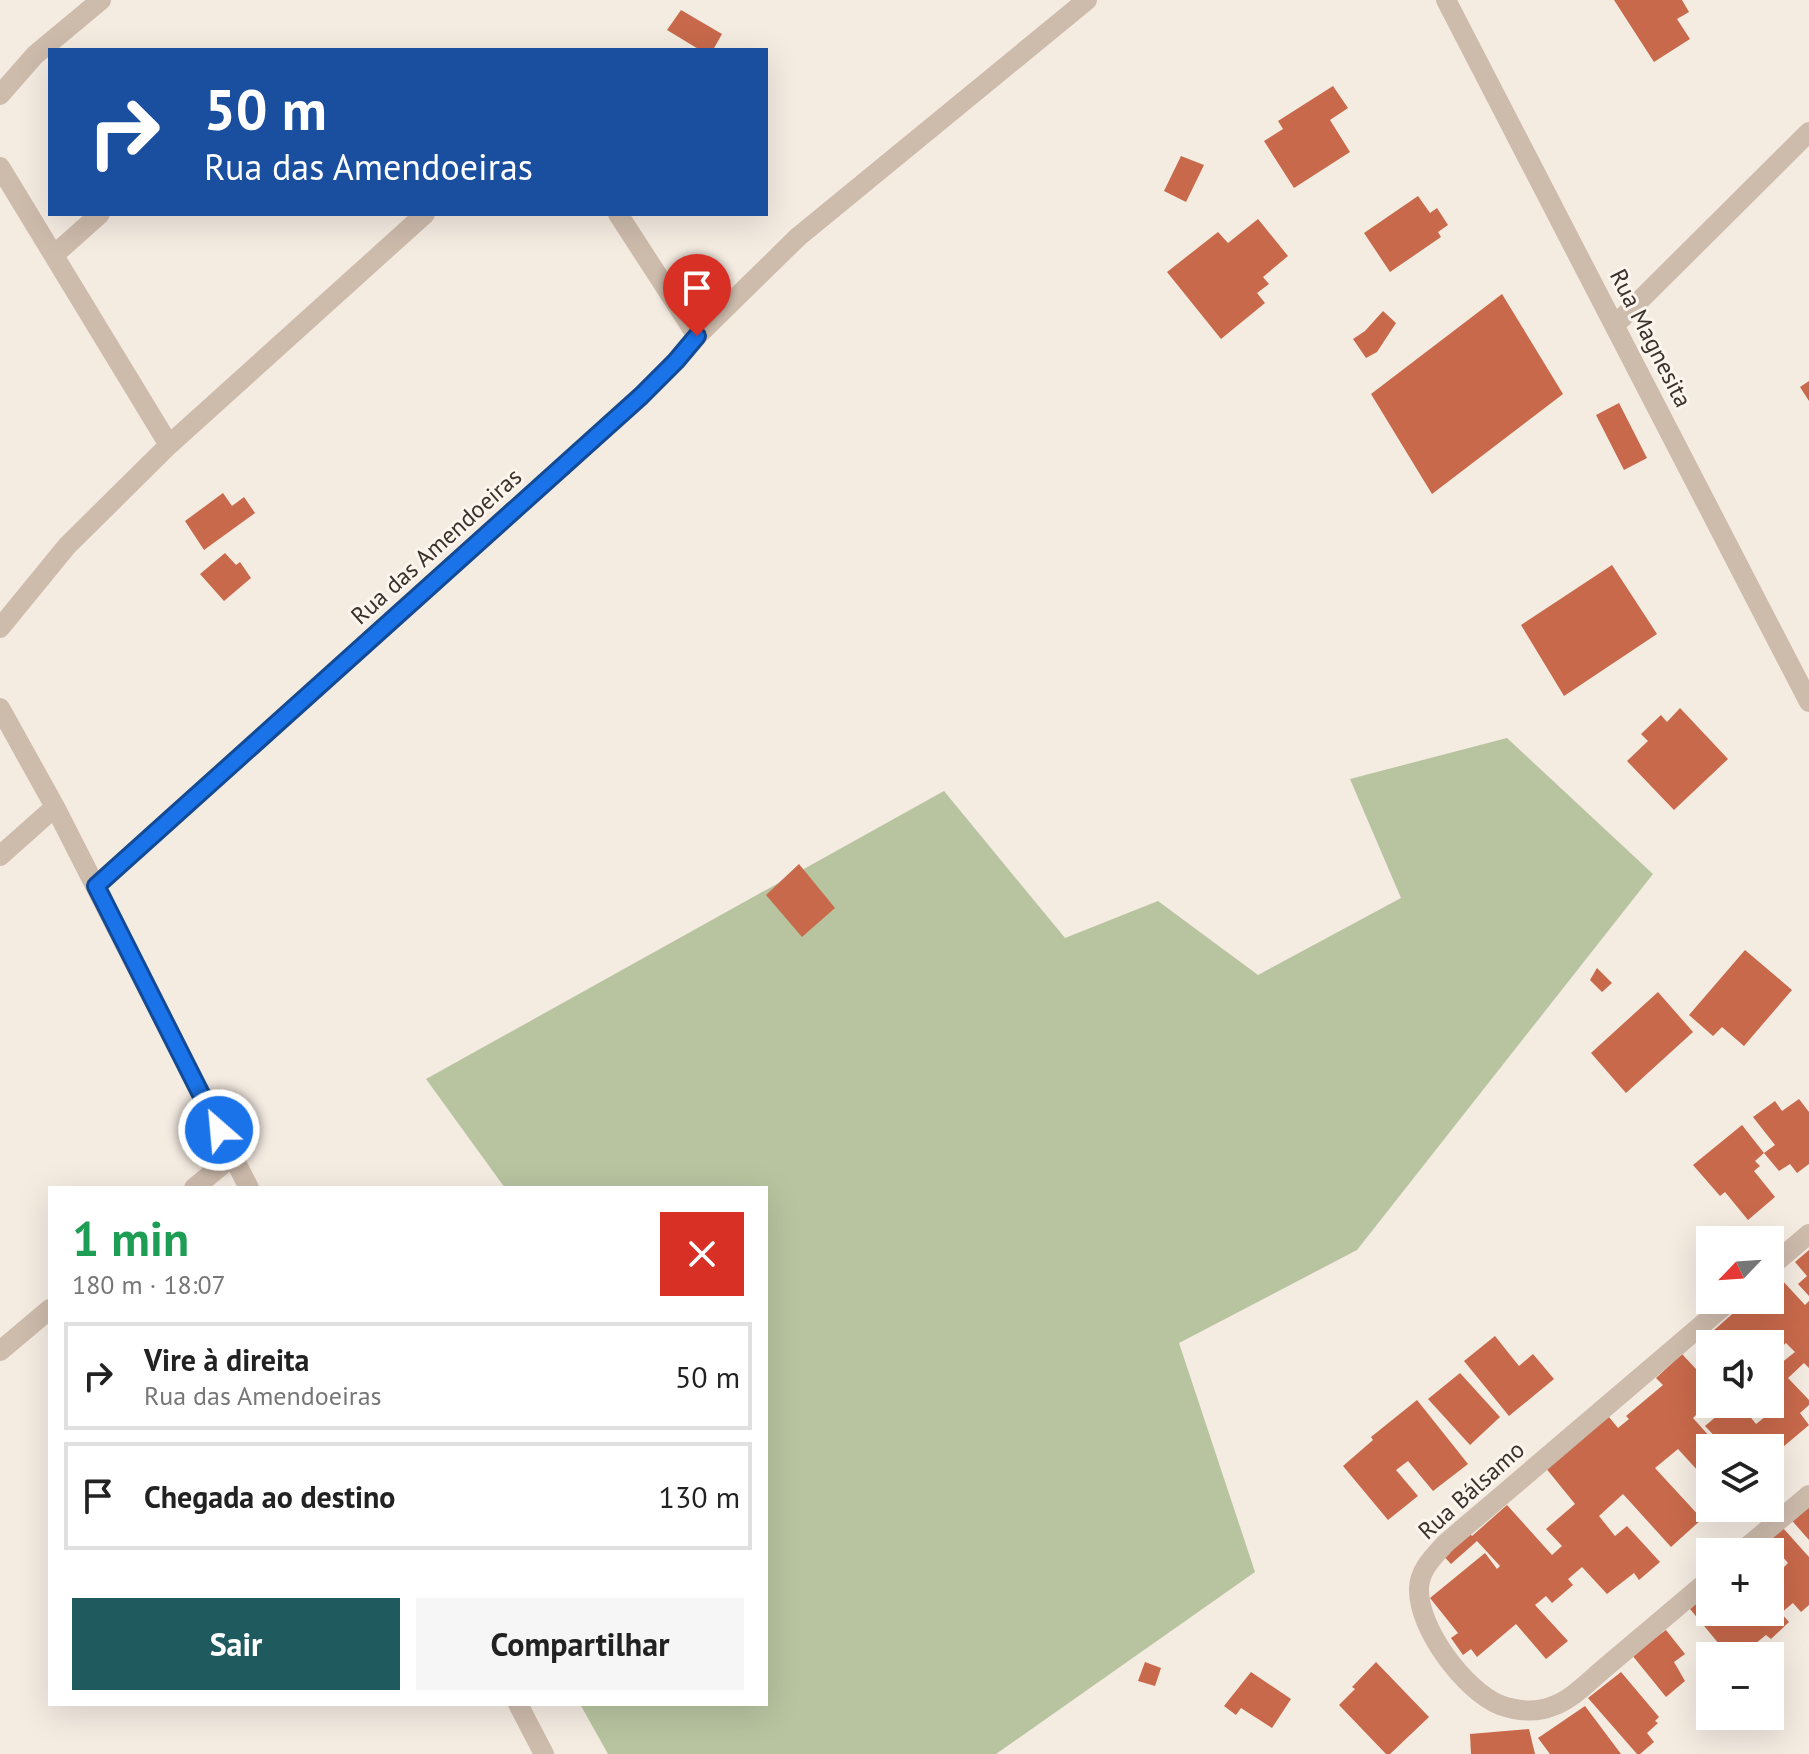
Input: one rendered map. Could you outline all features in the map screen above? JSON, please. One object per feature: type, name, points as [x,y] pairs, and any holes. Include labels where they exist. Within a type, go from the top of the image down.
[{"type":"street","points":[[0,95],[35,55],[101,0]]},
{"type":"street","name":"Rua das Amendoeiras","points":[[96,886],[641,396],[798,237],[1087,0]]},
{"type":"street","name":"Rua Magnesita","points":[[1446,0],[1809,702]]},
{"type":"street","points":[[1615,325],[1809,132]]},
{"type":"street","points":[[0,167],[169,445]]},
{"type":"street","points":[[54,255],[98,216]]},
{"type":"street","points":[[0,628],[67,546],[169,445],[423,216]]},
{"type":"street","points":[[619,216],[697,336]]},
{"type":"street","points":[[0,708],[96,886],[248,1186]]},
{"type":"street","points":[[0,856],[55,807]]},
{"type":"street","points":[[196,1186],[233,1156]]},
{"type":"street","points":[[1784,1255],[1809,1234]]},
{"type":"street","points":[[0,1351],[48,1311]]},
{"type":"street","name":"Rua Bálsamo","points":[[1696,1591],[1580,1688],[1554,1706],[1525,1712],[1497,1704],[1468,1682],[1434,1640],[1421,1614],[1418,1587],[1427,1563],[1446,1543],[1715,1314]]},
{"type":"street","points":[[1758,1538],[1809,1495]]},
{"type":"street","points":[[519,1706],[544,1754]]},
{"type":"green space","points":[[1507,738],[1653,874],[1357,1250],[1179,1343],[1255,1572],[996,1754],[608,1754],[581,1706],[768,1706],[768,1186],[504,1186],[426,1079],[944,791],[1065,938],[1158,901],[1258,975],[1401,898],[1350,779]]},
{"type":"building","points":[[1614,0],[1682,0],[1689,12],[1677,19],[1690,39],[1654,62]]},
{"type":"building","points":[[681,10],[722,34],[714,48],[697,48],[667,30]]},
{"type":"building","points":[[1333,86],[1348,108],[1330,120],[1350,152],[1294,188],[1264,141],[1283,129],[1278,121]]},
{"type":"building","points":[[1181,156],[1204,165],[1186,202],[1164,191]]},
{"type":"building","points":[[1418,196],[1430,213],[1437,208],[1448,225],[1438,232],[1441,237],[1390,272],[1364,233]]},
{"type":"building","points":[[1258,219],[1288,256],[1263,277],[1269,284],[1257,293],[1265,303],[1221,339],[1167,272],[1218,232],[1228,243]]},
{"type":"building","points":[[1502,294],[1563,394],[1432,494],[1371,394]]},
{"type":"building","points":[[1383,311],[1396,323],[1377,352],[1366,358],[1353,339]]},
{"type":"building","points":[[1809,381],[1809,401],[1800,387]]},
{"type":"building","points":[[1619,403],[1647,458],[1624,470],[1596,415]]},
{"type":"building","points":[[223,493],[232,506],[244,497],[255,513],[204,550],[185,521]]},
{"type":"building","points":[[225,553],[236,565],[240,562],[251,578],[224,601],[200,574]]},
{"type":"building","points":[[1612,565],[1657,634],[1564,696],[1521,625]]},
{"type":"building","points":[[1680,708],[1728,759],[1674,810],[1627,761],[1648,741],[1641,734],[1661,715],[1667,722]]},
{"type":"building","points":[[799,864],[835,908],[802,937],[766,895]]},
{"type":"building","points":[[1745,950],[1792,990],[1744,1046],[1722,1027],[1713,1036],[1689,1015]]},
{"type":"building","points":[[1597,968],[1612,983],[1602,992],[1590,980]]},
{"type":"building","points":[[1658,992],[1693,1032],[1626,1093],[1591,1053]]},
{"type":"building","points":[[1799,1099],[1809,1112],[1809,1164],[1797,1173],[1790,1164],[1779,1171],[1764,1153],[1775,1145],[1753,1117],[1775,1101],[1782,1111]]},
{"type":"building","points":[[1742,1125],[1764,1153],[1755,1161],[1760,1166],[1754,1171],[1775,1197],[1748,1220],[1725,1192],[1720,1196],[1693,1165]]},
{"type":"building","points":[[1809,1250],[1809,1296],[1798,1284],[1807,1276],[1795,1262]]},
{"type":"building","points":[[1784,1282],[1805,1305],[1809,1301],[1809,1368],[1804,1363],[1788,1378],[1809,1400],[1809,1405],[1800,1413],[1809,1425],[1784,1446],[1784,1434],[1713,1434],[1705,1426],[1714,1418],[1751,1418],[1756,1424],[1764,1418],[1784,1418],[1784,1361],[1795,1352],[1786,1343],[1784,1345],[1784,1330],[1714,1330],[1732,1314],[1784,1314]]},
{"type":"building","points":[[1495,1336],[1519,1366],[1533,1354],[1554,1379],[1509,1416],[1464,1361]]},
{"type":"building","points":[[1682,1354],[1696,1369],[1696,1415],[1693,1418],[1707,1434],[1696,1434],[1696,1469],[1678,1449],[1655,1468],[1696,1512],[1696,1522],[1699,1522],[1671,1547],[1623,1494],[1599,1516],[1615,1536],[1627,1526],[1660,1562],[1639,1580],[1634,1573],[1607,1594],[1582,1567],[1568,1579],[1573,1585],[1552,1603],[1546,1596],[1535,1605],[1568,1641],[1546,1659],[1516,1624],[1477,1657],[1471,1649],[1463,1655],[1451,1638],[1458,1633],[1430,1598],[1485,1553],[1497,1569],[1500,1566],[1477,1541],[1451,1564],[1439,1551],[1466,1529],[1472,1536],[1507,1505],[1552,1555],[1562,1546],[1546,1529],[1575,1504],[1545,1467],[1609,1417],[1618,1428],[1629,1419],[1626,1416],[1663,1385],[1656,1378]]},
{"type":"building","points":[[1460,1373],[1500,1417],[1470,1445],[1428,1399]]},
{"type":"building","points":[[1417,1400],[1468,1464],[1433,1491],[1408,1461],[1396,1470],[1418,1496],[1388,1520],[1343,1466],[1373,1440],[1371,1437]]},
{"type":"building","points":[[1809,1497],[1809,1540],[1787,1515]]},
{"type":"building","points":[[1783,1528],[1809,1557],[1809,1605],[1801,1612],[1793,1603],[1784,1610],[1784,1567],[1788,1563],[1784,1558],[1784,1538],[1770,1538]]},
{"type":"building","points":[[1784,1616],[1789,1622],[1771,1639],[1766,1635],[1757,1642],[1717,1642],[1704,1626],[1784,1626]]},
{"type":"building","points":[[1666,1630],[1685,1654],[1674,1662],[1685,1681],[1666,1697],[1632,1655]]},
{"type":"building","points":[[1145,1662],[1161,1668],[1155,1686],[1138,1681]]},
{"type":"building","points":[[1376,1662],[1429,1717],[1390,1754],[1386,1754],[1339,1705]]},
{"type":"building","points":[[1251,1672],[1291,1699],[1272,1728],[1241,1708],[1236,1715],[1224,1706]]},
{"type":"building","points":[[1621,1672],[1659,1717],[1655,1721],[1658,1723],[1647,1733],[1654,1742],[1640,1754],[1588,1698]]},
{"type":"building","points":[[1585,1706],[1621,1754],[1550,1754],[1538,1738]]},
{"type":"building","points":[[1529,1729],[1535,1754],[1471,1754],[1470,1734]]},
{"type":"route","points":[[219,1130],[96,886],[641,396],[697,336]]}]
